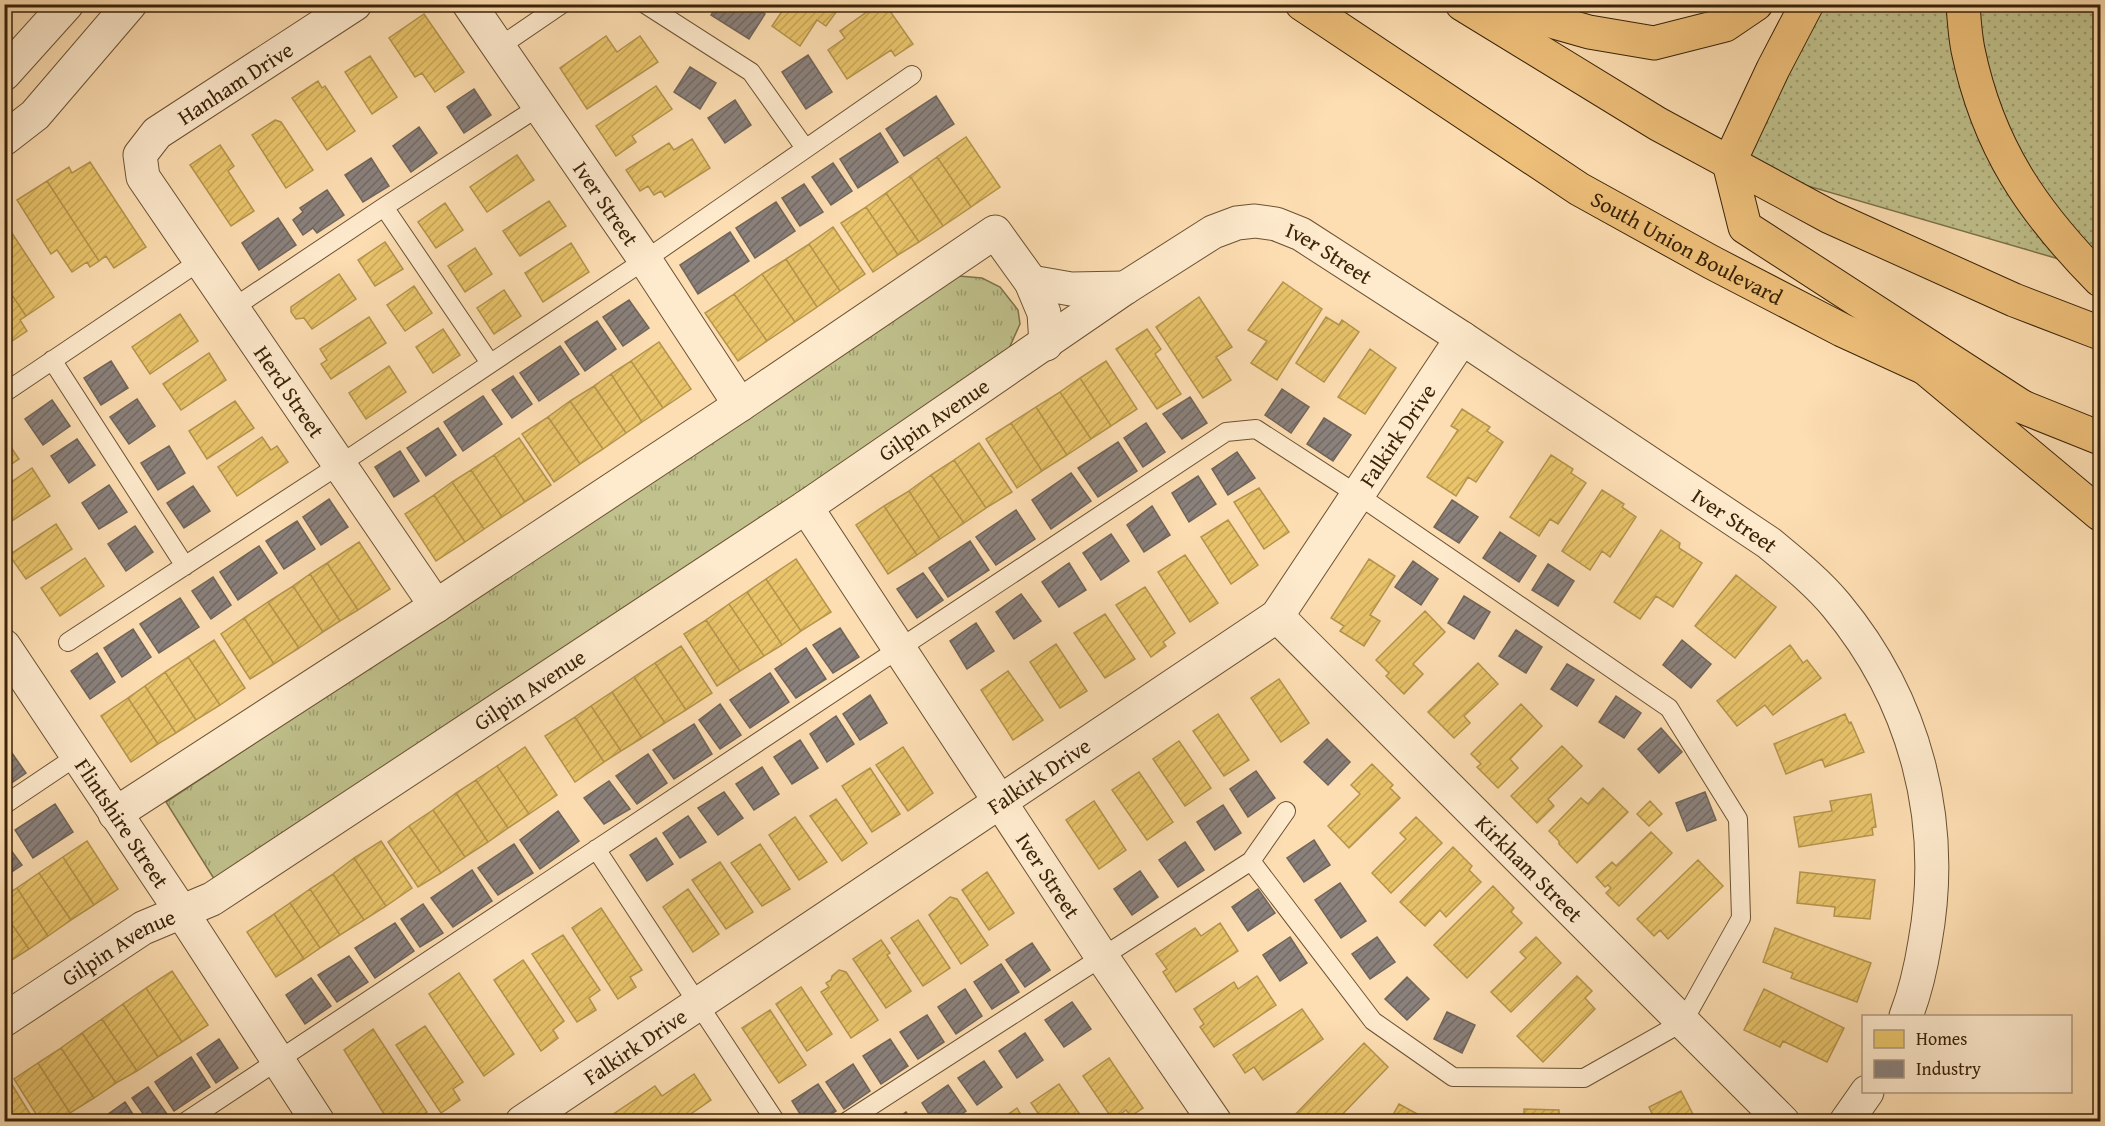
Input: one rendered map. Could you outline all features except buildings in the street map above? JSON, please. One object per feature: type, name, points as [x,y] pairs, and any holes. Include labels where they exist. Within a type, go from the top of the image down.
[{"type":"main road","name":"South Union Boulevard","points":[[1302,4],[1580,189],[1711,262],[1842,330],[1925,368],[2100,438]]},
{"type":"main road","points":[[1462,4],[1658,124],[1851,226],[2014,300],[2100,333]]},
{"type":"main road","points":[[1491,4],[1589,32],[1654,43],[1725,25],[1756,4]]},
{"type":"main road","points":[[1807,4],[1773,69],[1729,163],[1745,227],[2020,406]]},
{"type":"main road","points":[[1963,4],[1967,48],[1977,88],[1995,139],[2016,179],[2044,219],[2100,280]]},
{"type":"main road","points":[[1925,368],[2100,514]]},
{"type":"street","points":[[4,74],[67,4]]},
{"type":"street","points":[[4,139],[35,115],[130,4]]},
{"type":"street","name":"Hanham Drive","points":[[143,177],[140,155],[157,134],[354,4]]},
{"type":"street","name":"Iver Street","points":[[469,4],[645,260],[740,405]]},
{"type":"street","name":"Herd Street","points":[[143,177],[436,606]]},
{"type":"street","name":"Iver Street","points":[[1255,220],[1276,224],[1301,234],[1462,338],[1770,543],[1806,573],[1828,597],[1861,638],[1888,682],[1905,721],[1919,764],[1929,809],[1933,864],[1931,910],[1921,963],[1907,1015]]},
{"type":"street","name":"Gilpin Avenue","points":[[4,1020],[143,928],[212,899],[806,507],[1125,288],[1213,232],[1237,223],[1255,220]]},
{"type":"street","points":[[115,814],[740,405],[995,232],[1031,282],[1044,313],[1046,344]]},
{"type":"street","points":[[1031,282],[1071,290],[1125,288]]},
{"type":"street","name":"Falkirk Drive","points":[[536,1118],[698,1004],[1277,616],[1462,338]]},
{"type":"street","name":"Iver Street","points":[[806,507],[1210,1120]]},
{"type":"street","name":"Kirkham Street","points":[[1277,616],[1783,1122]]},
{"type":"street","name":"Flintshire Street","points":[[4,646],[181,911],[318,1122]]},
{"type":"street","points":[[1846,1122],[1866,1093]]},
{"type":"lane","points":[[499,47],[562,4]]},
{"type":"lane","points":[[645,4],[751,72],[805,148]]},
{"type":"lane","points":[[68,642],[339,465],[645,260],[912,75]]},
{"type":"lane","points":[[233,308],[540,106]]},
{"type":"lane","points":[[384,207],[490,363]]},
{"type":"lane","points":[[4,393],[200,261]]},
{"type":"lane","points":[[52,360],[185,566]]},
{"type":"lane","points":[[185,1122],[1226,432],[1257,429],[1358,495],[1669,708],[1738,819],[1741,918],[1683,1022],[1584,1078],[1453,1077],[1373,1021],[1251,861]]},
{"type":"lane","points":[[4,805],[77,756]]},
{"type":"lane","points":[[846,1122],[1251,861],[1286,811]]},
{"type":"lane","points":[[596,849],[776,1122]]},
{"type":"green space","points":[[1810,5],[2100,5],[2100,271],[1729,163]]},
{"type":"green space","points":[[959,276],[982,278],[1000,287],[1018,310],[1020,324],[1006,355],[216,882],[166,802]]}]
